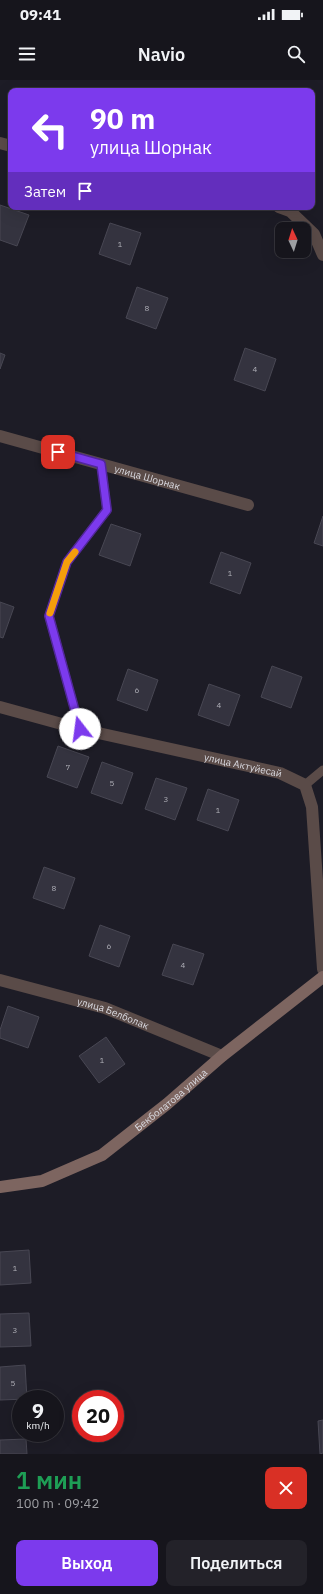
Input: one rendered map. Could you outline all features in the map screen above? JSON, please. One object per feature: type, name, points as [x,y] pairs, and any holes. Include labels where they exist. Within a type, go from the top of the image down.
[{"type":"street","points":[[287,210],[314,234],[323,256]]},
{"type":"street","name":"улица Шорнак","points":[[0,436],[248,505]]},
{"type":"street","name":"улица Актуйесай","points":[[0,708],[80,729],[280,773],[305,785]]},
{"type":"street","points":[[305,785],[312,807],[323,969]]},
{"type":"street","name":"Бекболатова улица","points":[[0,1187],[42,1181],[102,1155],[167,1104],[222,1056],[323,977]]},
{"type":"street","name":"улица Белболак","points":[[0,980],[105,1008],[222,1056]]},
{"type":"lane","points":[[80,729],[49,616],[67,562],[107,510],[101,464]]},
{"type":"lane","points":[[305,785],[323,770]]},
{"type":"building","points":[[0,205],[8,208],[8,210],[14,210],[29,215],[17,246],[0,240]]},
{"type":"building","points":[[110,223],[141,233],[130,265],[99,254]]},
{"type":"building","points":[[137,287],[168,298],[156,329],[126,318]]},
{"type":"building","points":[[245,348],[276,359],[265,391],[234,380]]},
{"type":"building","points":[[0,353],[5,355],[0,369]]},
{"type":"building","points":[[323,516],[323,546],[314,543]]},
{"type":"building","points":[[111,524],[141,534],[130,566],[99,555]]},
{"type":"building","points":[[221,552],[251,563],[240,594],[210,583]]},
{"type":"building","points":[[0,602],[14,607],[3,638],[0,637]]},
{"type":"building","points":[[272,666],[302,677],[291,708],[261,697]]},
{"type":"building","points":[[128,669],[158,680],[147,711],[117,700]]},
{"type":"building","points":[[209,684],[240,695],[229,726],[198,715]]},
{"type":"building","points":[[58,746],[89,757],[77,788],[47,777]]},
{"type":"building","points":[[102,762],[133,773],[122,804],[91,793]]},
{"type":"building","points":[[156,778],[187,788],[175,820],[145,809]]},
{"type":"building","points":[[208,789],[239,800],[228,831],[197,820]]},
{"type":"building","points":[[44,867],[75,878],[64,909],[33,898]]},
{"type":"building","points":[[100,925],[130,936],[119,967],[89,956]]},
{"type":"building","points":[[173,944],[204,954],[193,985],[162,975]]},
{"type":"building","points":[[8,1006],[39,1017],[28,1048],[0,1038],[0,1030]]},
{"type":"building","points":[[106,1037],[125,1064],[99,1083],[79,1056]]},
{"type":"building","points":[[29,1250],[31,1283],[0,1285],[0,1252]]},
{"type":"building","points":[[29,1313],[31,1346],[0,1347],[0,1314]]},
{"type":"building","points":[[25,1365],[26,1390],[12,1390],[12,1400],[0,1400],[0,1367]]},
{"type":"building","points":[[323,1420],[323,1453],[320,1454],[318,1421]]},
{"type":"building","points":[[0,1440],[12,1440],[12,1442],[26,1442],[27,1454],[0,1454]]},
{"type":"slow traffic","points":[[50,613],[67,562],[75,552]]},
{"type":"route","points":[[58,452],[101,464],[107,510],[67,562],[49,616],[80,729]]}]
